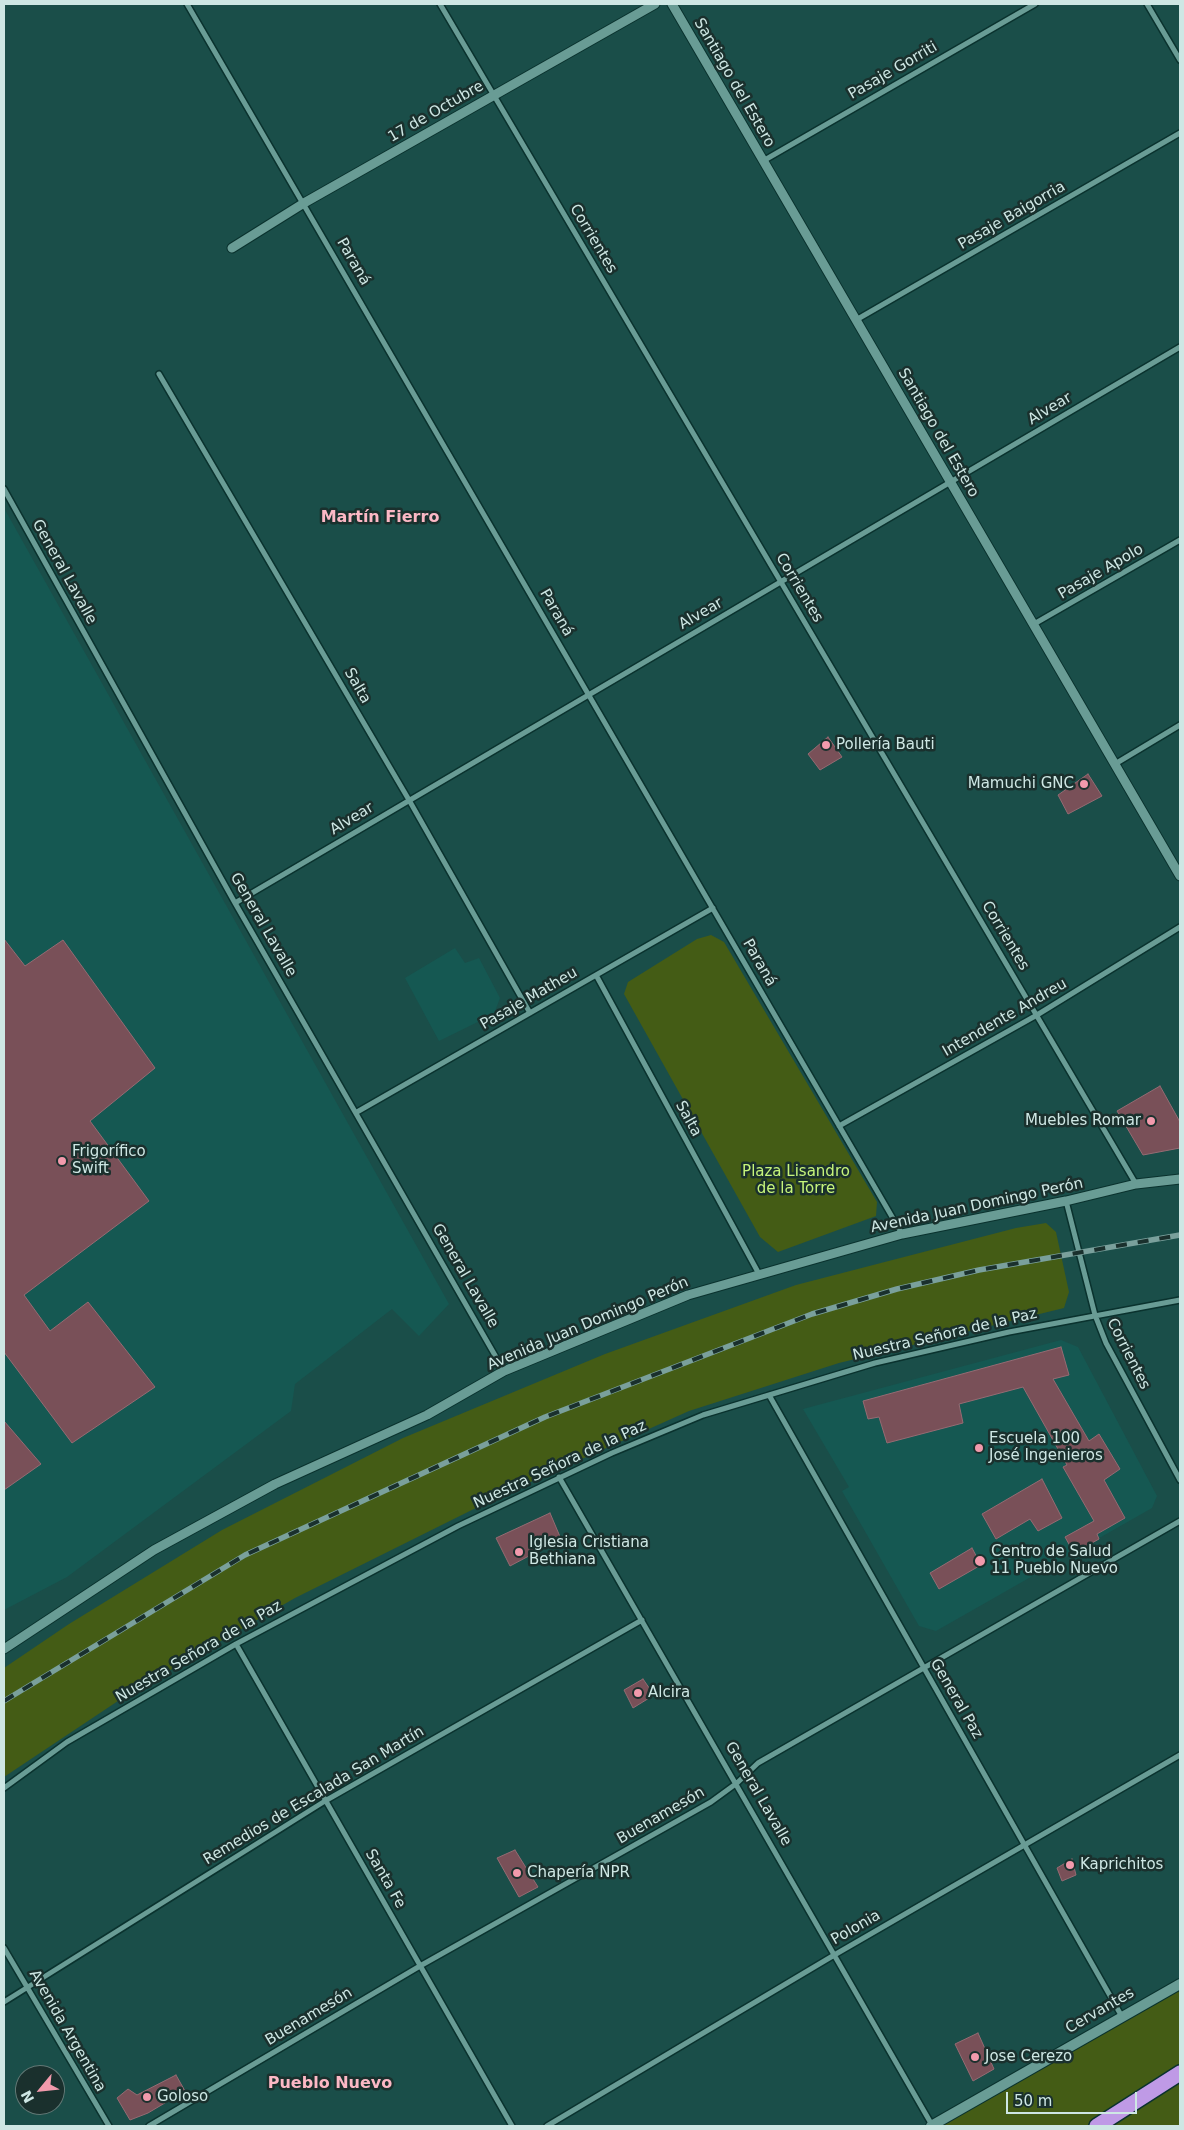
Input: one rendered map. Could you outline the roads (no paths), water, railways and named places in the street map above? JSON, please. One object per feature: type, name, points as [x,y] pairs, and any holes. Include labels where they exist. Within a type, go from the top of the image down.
[{"type":"highway","points":[[1097,2126],[1180,2073]]},
{"type":"main road","name":"Cervantes","points":[[932,2126],[1122,2015],[1180,1984]]},
{"type":"street","name":"Paraná","points":[[188,4],[902,1234]]},
{"type":"street","name":"Corrientes","points":[[440,4],[1136,1184]]},
{"type":"street","name":"17 de Octubre","points":[[232,248],[304,203],[655,4]]},
{"type":"street","name":"Santiago del Estero","points":[[672,4],[1180,876]]},
{"type":"street","name":"Pasaje Gorriti","points":[[763,160],[1035,4]]},
{"type":"street","points":[[1147,4],[1180,60]]},
{"type":"street","name":"Pasaje Baigorria","points":[[856,320],[1180,133]]},
{"type":"street","name":"Alvear","points":[[235,903],[1180,346]]},
{"type":"street","name":"Salta","points":[[160,374],[409,800],[530,1013]]},
{"type":"street","name":"General Lavalle","points":[[4,489],[235,903],[504,1371]]},
{"type":"street","name":"Pasaje Apolo","points":[[1034,624],[1180,540]]},
{"type":"street","points":[[1115,764],[1180,726]]},
{"type":"street","name":"Pasaje Matheu","points":[[356,1112],[713,908]]},
{"type":"street","name":"Intendente Andreu","points":[[839,1126],[1037,1015],[1180,926]]},
{"type":"street","name":"Salta","points":[[596,976],[759,1274]]},
{"type":"street","name":"Avenida Juan Domingo Perón","points":[[4,1649],[154,1550],[275,1484],[427,1415],[504,1371],[688,1295],[902,1234],[1066,1201],[1136,1184],[1180,1178]]},
{"type":"street","name":"Corrientes","points":[[1066,1201],[1095,1315],[1106,1343],[1180,1480]]},
{"type":"street","name":"Nuestra Señora de la Paz","points":[[4,1788],[66,1742],[236,1644],[449,1531],[559,1477],[703,1415],[875,1363],[1095,1315],[1180,1300]]},
{"type":"street","name":"General Paz","points":[[769,1394],[1122,2015]]},
{"type":"street","name":"General Lavalle","points":[[559,1477],[836,1954],[932,2126]]},
{"type":"street","name":"Buenamesón","points":[[149,2126],[420,1966],[711,1802],[737,1783],[758,1763],[1180,1521]]},
{"type":"street","name":"Remedios de Escalada San Martín","points":[[4,2002],[325,1801],[642,1620]]},
{"type":"street","name":"Santa Fe","points":[[236,1644],[512,2126]]},
{"type":"street","name":"Polonia","points":[[547,2126],[836,1954],[1180,1755]]},
{"type":"street","name":"Avenida Argentina","points":[[4,1948],[109,2126]]},
{"type":"railway","points":[[4,1701],[245,1555],[545,1417],[812,1314],[897,1289],[979,1270],[1180,1235]]},
{"type":"place","name":"Pollería Bauti","points":[[826,745]]},
{"type":"place","name":"Mamuchi GNC","points":[[1084,784]]},
{"type":"place","name":"Muebles Romar","points":[[1151,1121]]},
{"type":"place","name":"Frigorífico Swift","points":[[62,1161]]},
{"type":"place","name":"Escuela 100 José Ingenieros","points":[[979,1448]]},
{"type":"place","name":"Iglesia Cristiana Bethiana","points":[[519,1552]]},
{"type":"place","name":"Centro de Salud 11 Pueblo Nuevo","points":[[980,1561]]},
{"type":"place","name":"Alcira","points":[[638,1693]]},
{"type":"place","name":"Kaprichitos","points":[[1070,1865]]},
{"type":"place","name":"Chapería NPR","points":[[517,1873]]},
{"type":"place","name":"Jose Cerezo","points":[[975,2057]]},
{"type":"place","name":"Goloso","points":[[147,2097]]},
{"type":"district","name":"Martín Fierro","points":[[380,518]]},
{"type":"district","name":"Pueblo Nuevo","points":[[330,2084]]},
{"type":"park label","name":"Plaza Lisandro de la Torre","points":[[796,1180]]}]
